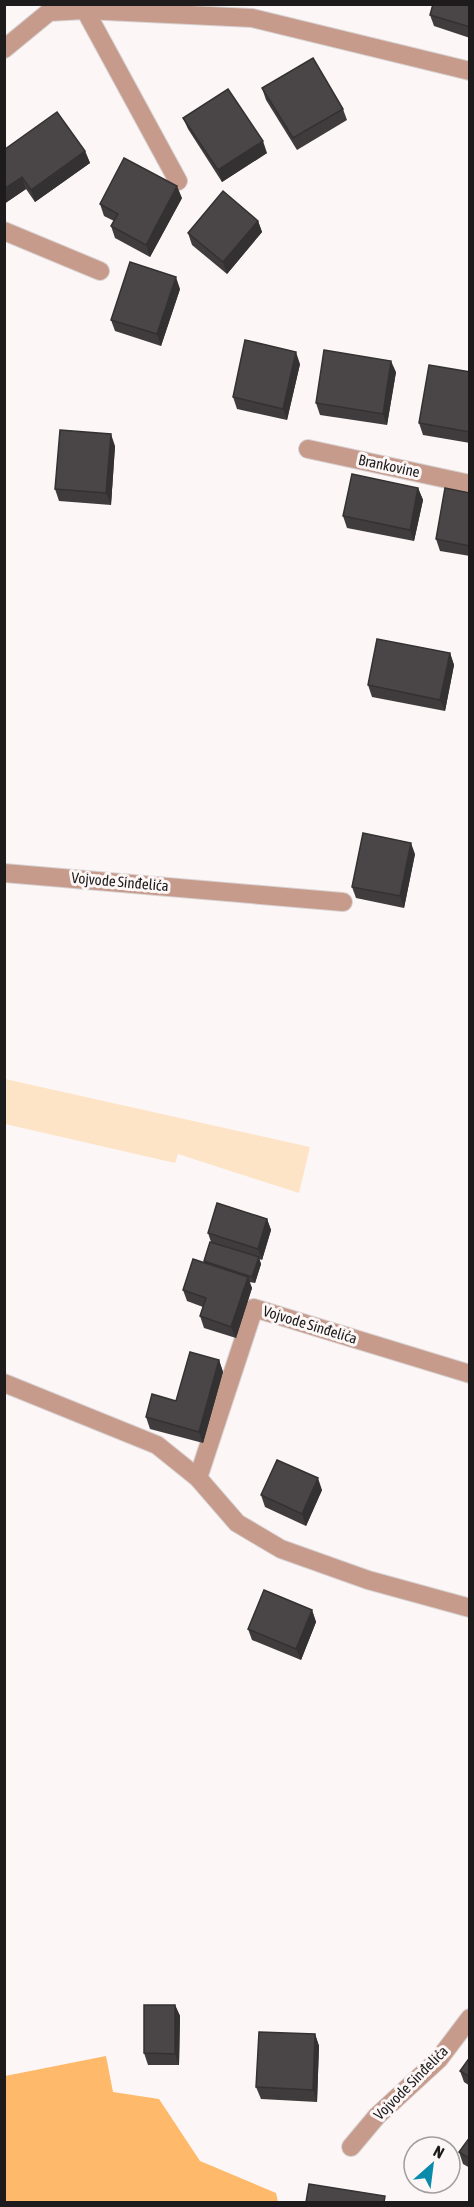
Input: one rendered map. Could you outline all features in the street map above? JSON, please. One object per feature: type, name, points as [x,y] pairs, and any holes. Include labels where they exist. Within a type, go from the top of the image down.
[{"type":"street","points":[[4,49],[49,12],[85,10],[252,18],[470,71]]},
{"type":"street","points":[[85,10],[178,181]]},
{"type":"street","points":[[4,231],[100,271]]},
{"type":"street","name":"Brankovine","points":[[308,449],[470,484]]},
{"type":"street","name":"Vojvode Sinđelića","points":[[4,873],[343,902]]},
{"type":"street","name":"Vojvode Sinđelića","points":[[198,1478],[254,1308],[470,1374]]},
{"type":"street","points":[[4,1383],[157,1445],[198,1478],[237,1523],[281,1549],[368,1580],[470,1608]]},
{"type":"street","name":"Vojvode Sinđelića","points":[[351,2147],[377,2116],[439,2059],[470,2018]]},
{"type":"shaded area","points":[[5,1079],[310,1147],[299,1193],[178,1154],[175,1163],[5,1124]]},
{"type":"shaded area","points":[[106,2056],[113,2092],[159,2099],[200,2161],[276,2193],[278,2202],[5,2202],[5,2076]]},
{"type":"building","points":[[433,4],[470,4],[470,27],[430,15]]},
{"type":"building","points":[[313,58],[343,109],[293,138],[262,88]]},
{"type":"building","points":[[228,89],[263,141],[218,170],[183,118]]},
{"type":"building","points":[[57,112],[85,151],[31,190],[22,177],[4,189],[4,150]]},
{"type":"building","points":[[124,158],[177,186],[146,245],[111,226],[118,214],[100,204]]},
{"type":"building","points":[[223,191],[258,221],[223,262],[188,233]]},
{"type":"building","points":[[130,262],[176,277],[157,334],[111,320]]},
{"type":"building","points":[[245,340],[296,352],[283,409],[233,397]]},
{"type":"building","points":[[324,350],[391,361],[383,414],[316,403]]},
{"type":"building","points":[[429,365],[470,372],[470,432],[419,423]]},
{"type":"building","points":[[60,430],[111,434],[106,493],[55,489]]},
{"type":"building","points":[[352,474],[418,488],[410,530],[343,516]]},
{"type":"building","points":[[445,488],[470,493],[470,546],[436,539]]},
{"type":"building","points":[[377,639],[450,653],[440,700],[368,685]]},
{"type":"building","points":[[363,833],[411,843],[400,896],[352,887]]},
{"type":"building","points":[[217,1203],[267,1219],[258,1249],[208,1233]]},
{"type":"building","points":[[210,1242],[259,1257],[252,1277],[204,1261]]},
{"type":"building","points":[[193,1259],[248,1277],[231,1327],[200,1316],[206,1298],[183,1290]]},
{"type":"building","points":[[190,1352],[219,1360],[199,1432],[146,1417],[152,1394],[176,1401]]},
{"type":"building","points":[[277,1460],[318,1478],[302,1514],[261,1495]]},
{"type":"building","points":[[264,1590],[312,1610],[296,1649],[248,1629]]},
{"type":"building","points":[[144,2005],[175,2005],[175,2054],[144,2053]]},
{"type":"building","points":[[259,2032],[315,2034],[313,2090],[256,2087]]},
{"type":"building","points":[[470,2057],[470,2077],[460,2071]]},
{"type":"building","points":[[470,2137],[470,2159],[462,2154],[462,2148]]},
{"type":"building","points":[[309,2184],[385,2196],[384,2202],[306,2202]]}]
